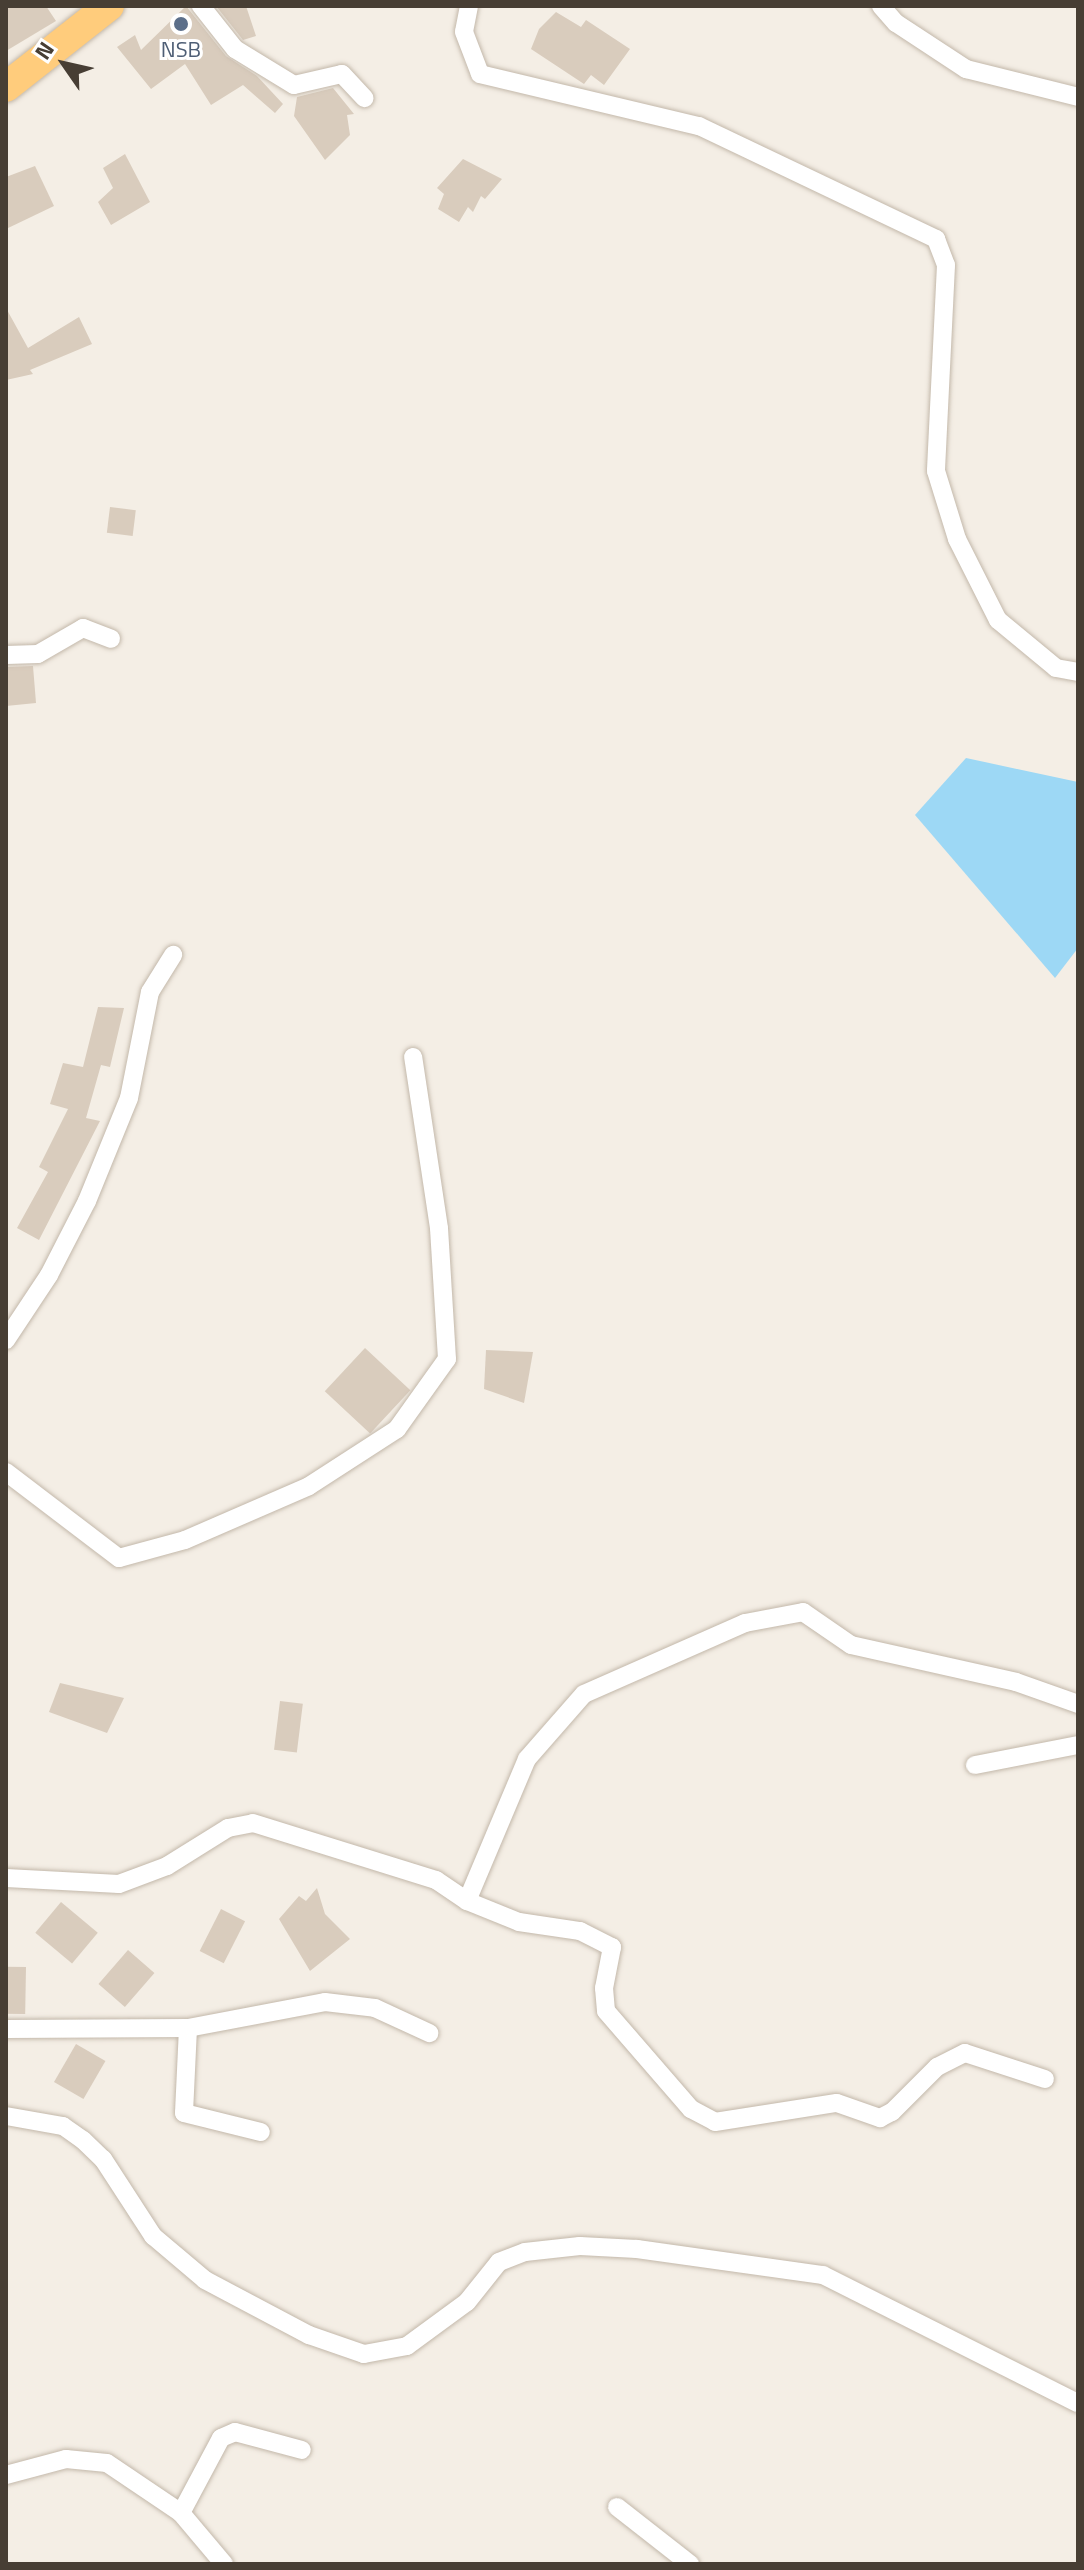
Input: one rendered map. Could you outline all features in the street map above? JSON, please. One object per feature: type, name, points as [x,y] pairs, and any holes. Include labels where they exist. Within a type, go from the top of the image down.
[{"type":"highway","points":[[6,87],[109,6]]},
{"type":"street","points":[[201,6],[235,49],[294,85],[342,74],[364,98]]},
{"type":"street","points":[[469,6],[464,32],[480,74],[699,126],[936,239],[946,265],[936,471],[957,539],[998,620],[1056,668],[1078,672]]},
{"type":"street","points":[[881,6],[896,23],[966,69],[1078,97]]},
{"type":"street","points":[[6,655],[38,654],[83,628],[111,639]]},
{"type":"street","points":[[6,1340],[49,1275],[87,1201],[129,1098],[150,992],[173,955]]},
{"type":"street","points":[[6,1472],[119,1558],[185,1540],[309,1486],[397,1429],[447,1359],[439,1228],[413,1057]]},
{"type":"street","points":[[467,1901],[527,1759],[584,1694],[745,1623],[803,1612],[851,1645],[1016,1682],[1078,1704]]},
{"type":"street","points":[[975,1765],[1078,1745]]},
{"type":"street","points":[[6,1878],[119,1884],[167,1866],[228,1828],[253,1823],[436,1880],[467,1901],[519,1922],[580,1931],[612,1947],[604,1988],[606,2011],[691,2109],[715,2122],[837,2103],[880,2118],[892,2112],[937,2067],[965,2053],[1045,2079]]},
{"type":"street","points":[[6,2029],[188,2028],[325,2002],[375,2008],[429,2033]]},
{"type":"street","points":[[188,2028],[184,2113],[261,2132]]},
{"type":"street","points":[[6,2116],[63,2126],[83,2140],[103,2159],[153,2236],[205,2280],[309,2335],[364,2354],[407,2346],[467,2302],[499,2262],[525,2252],[580,2246],[637,2249],[823,2275],[1078,2403]]},
{"type":"street","points":[[181,2513],[221,2438],[235,2432],[302,2450]]},
{"type":"street","points":[[6,2475],[66,2459],[107,2463],[181,2513],[224,2564]]},
{"type":"street","points":[[617,2507],[690,2564]]},
{"type":"water","points":[[966,758],[1078,782],[1078,948],[1055,978],[915,815]]},
{"type":"building","points":[[6,6],[46,6],[56,21],[6,51]]},
{"type":"building","points":[[186,6],[226,56],[257,76],[283,104],[275,113],[243,85],[211,105],[185,64],[151,89],[117,47],[135,35],[141,50]]},
{"type":"building","points":[[216,6],[246,6],[256,36],[243,40]]},
{"type":"building","points":[[556,12],[581,27],[586,20],[630,49],[604,85],[591,75],[584,84],[531,49],[539,29]]},
{"type":"building","points":[[333,88],[354,114],[347,115],[350,135],[325,160],[294,116],[297,97]]},
{"type":"building","points":[[125,154],[150,202],[111,225],[98,202],[113,188],[103,168]]},
{"type":"building","points":[[463,159],[502,179],[485,199],[481,196],[473,212],[468,207],[459,222],[438,209],[444,194],[437,188]]},
{"type":"building","points":[[35,166],[54,206],[6,229],[6,177]]},
{"type":"building","points":[[6,308],[28,348],[79,317],[92,344],[30,370],[33,374],[6,380]]},
{"type":"building","points":[[110,507],[136,510],[133,536],[107,533]]},
{"type":"building","points":[[33,666],[36,703],[6,706],[6,667]]},
{"type":"building","points":[[98,1007],[124,1008],[110,1067],[101,1065],[86,1118],[100,1121],[39,1240],[17,1228],[48,1172],[39,1167],[68,1109],[50,1104],[63,1063],[83,1067]]},
{"type":"building","points":[[365,1348],[410,1390],[370,1433],[325,1391]]},
{"type":"building","points":[[486,1350],[533,1352],[524,1403],[484,1389]]},
{"type":"building","points":[[60,1683],[124,1698],[107,1733],[49,1712]]},
{"type":"building","points":[[280,1701],[303,1704],[297,1752],[274,1750]]},
{"type":"building","points":[[317,1888],[325,1914],[350,1939],[310,1971],[279,1919],[299,1896],[306,1901]]},
{"type":"building","points":[[61,1902],[98,1933],[72,1963],[35,1933]]},
{"type":"building","points":[[221,1909],[245,1921],[224,1963],[200,1951]]},
{"type":"building","points":[[128,1950],[154,1973],[125,2007],[98,1984]]},
{"type":"building","points":[[6,1967],[26,1967],[25,2014],[6,2014]]},
{"type":"building","points":[[76,2044],[105,2061],[83,2099],[54,2082]]},
{"type":"place","name":"NSB","points":[[181,24]]}]
